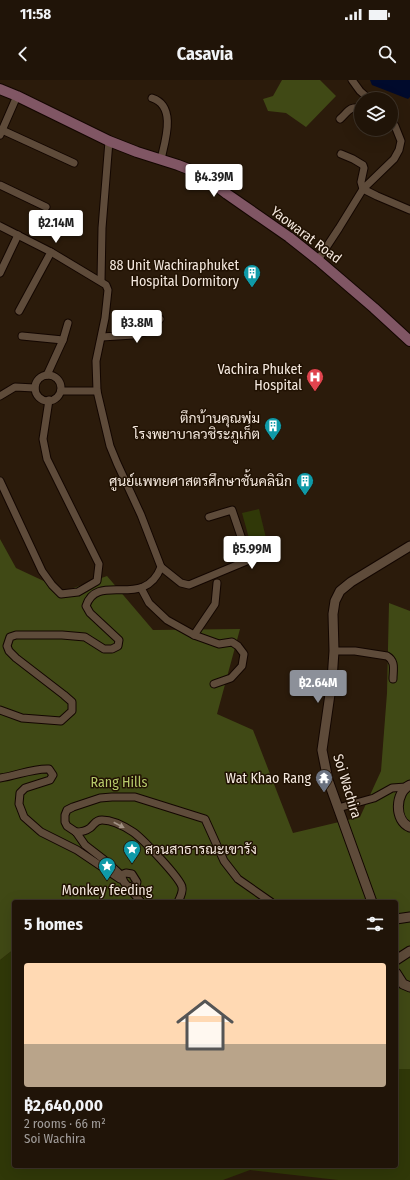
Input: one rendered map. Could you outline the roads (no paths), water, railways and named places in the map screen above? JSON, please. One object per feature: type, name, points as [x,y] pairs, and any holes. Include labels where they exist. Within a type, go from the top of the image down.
[{"type":"main road","name":"Yaowarat Road","points":[[0,89],[109,141],[201,174],[289,237],[318,260],[410,341]]},
{"type":"street","points":[[352,80],[361,92]]},
{"type":"street","points":[[17,96],[1,132],[74,163]]},
{"type":"street","points":[[152,98],[165,107],[166,112],[166,136],[162,159]]},
{"type":"street","points":[[340,119],[354,107]]},
{"type":"street","points":[[318,260],[363,189],[394,159],[399,150],[401,141],[398,134]]},
{"type":"street","points":[[101,281],[102,228],[109,141]]},
{"type":"street","points":[[341,154],[363,165],[364,168],[361,182],[363,189],[410,210]]},
{"type":"street","points":[[0,185],[46,207]]},
{"type":"street","points":[[0,226],[51,252],[106,285],[108,290],[102,337],[96,361],[97,391],[110,446],[141,515],[161,567],[181,583],[189,585],[249,560],[232,510],[209,517]]},
{"type":"street","points":[[0,273],[18,235]]},
{"type":"street","points":[[20,311],[51,252]]},
{"type":"street","points":[[102,337],[133,335],[145,332],[160,319]]},
{"type":"street","points":[[47,375],[63,340],[68,323]]},
{"type":"street","points":[[22,336],[63,340]]},
{"type":"street","points":[[47,375],[54,376],[58,379],[61,391],[56,398],[43,400],[37,395],[35,388],[40,377],[47,375]]},
{"type":"street","points":[[0,396],[15,387],[35,388]]},
{"type":"street","points":[[61,391],[97,391]]},
{"type":"street","points":[[0,481],[42,570],[52,585],[61,594],[78,592],[97,581],[99,564],[48,459],[43,439],[49,400]]},
{"type":"street","name":"Soi Wachira","points":[[371,900],[328,780],[322,750],[332,680],[334,651],[333,614],[335,601],[340,591],[351,582],[409,549]]},
{"type":"street","points":[[0,710],[22,718],[54,720],[61,720],[72,711],[72,702],[9,651],[6,646],[10,637],[16,635],[62,635],[85,637],[104,649],[112,650],[118,646],[119,640],[90,614],[86,606],[88,598],[96,592],[104,589],[129,590],[141,588],[150,584],[158,575],[161,567]]},
{"type":"street","points":[[194,635],[215,604],[217,583]]},
{"type":"street","points":[[141,588],[148,603],[167,620],[194,635],[219,644],[232,642],[238,646],[244,654],[242,666],[231,678],[214,684]]},
{"type":"street","points":[[334,651],[355,651],[387,656],[393,663],[393,679]]},
{"type":"street","points":[[0,778],[16,776],[42,769],[49,769],[52,775],[50,780],[25,788],[20,793],[18,804],[24,817],[41,832],[77,850],[122,880]]},
{"type":"street","points":[[338,808],[374,798],[392,788],[408,786]]},
{"type":"street","points":[[408,786],[403,791],[399,801],[399,812],[400,819],[405,825],[410,827]]},
{"type":"street","points":[[139,900],[107,862],[85,845],[76,832],[67,826],[65,822],[67,810],[100,798],[135,797],[205,819],[224,862],[238,879],[267,900]]},
{"type":"street","points":[[80,839],[80,835],[90,828],[96,821],[101,820],[116,823],[134,833],[163,862],[180,883],[182,888],[179,900]]},
{"type":"street","points":[[76,832],[85,831]]},
{"type":"street","points":[[398,920],[410,917]]},
{"type":"street","points":[[398,959],[410,951]]},
{"type":"street","points":[[398,976],[403,984],[410,987]]},
{"type":"water","points":[[370,80],[410,80],[410,97],[408,99],[398,95],[398,92],[390,92],[372,85]]},
{"type":"place","name":"88 Unit Wachiraphuket Hospital Dormitory","points":[[252,288]]},
{"type":"place","name":"Vachira Phuket Hospital","points":[[315,392]]},
{"type":"place","name":"ตึกบ้านคุณพุ่ม โรงพยาบาลวชิระภูเก็ต","points":[[273,441]]},
{"type":"place","name":"ศูนย์แพทยศาสตรศึกษาชั้นคลินิก","points":[[305,496]]},
{"type":"place","name":"Wat Khao Rang","points":[[324,793]]},
{"type":"place","name":"สวนสาธารณะเขารัง","points":[[132,864]]},
{"type":"place","name":"Monkey feeding","points":[[107,881]]},
{"type":"park label","name":"Rang Hills","points":[[119,782]]}]
